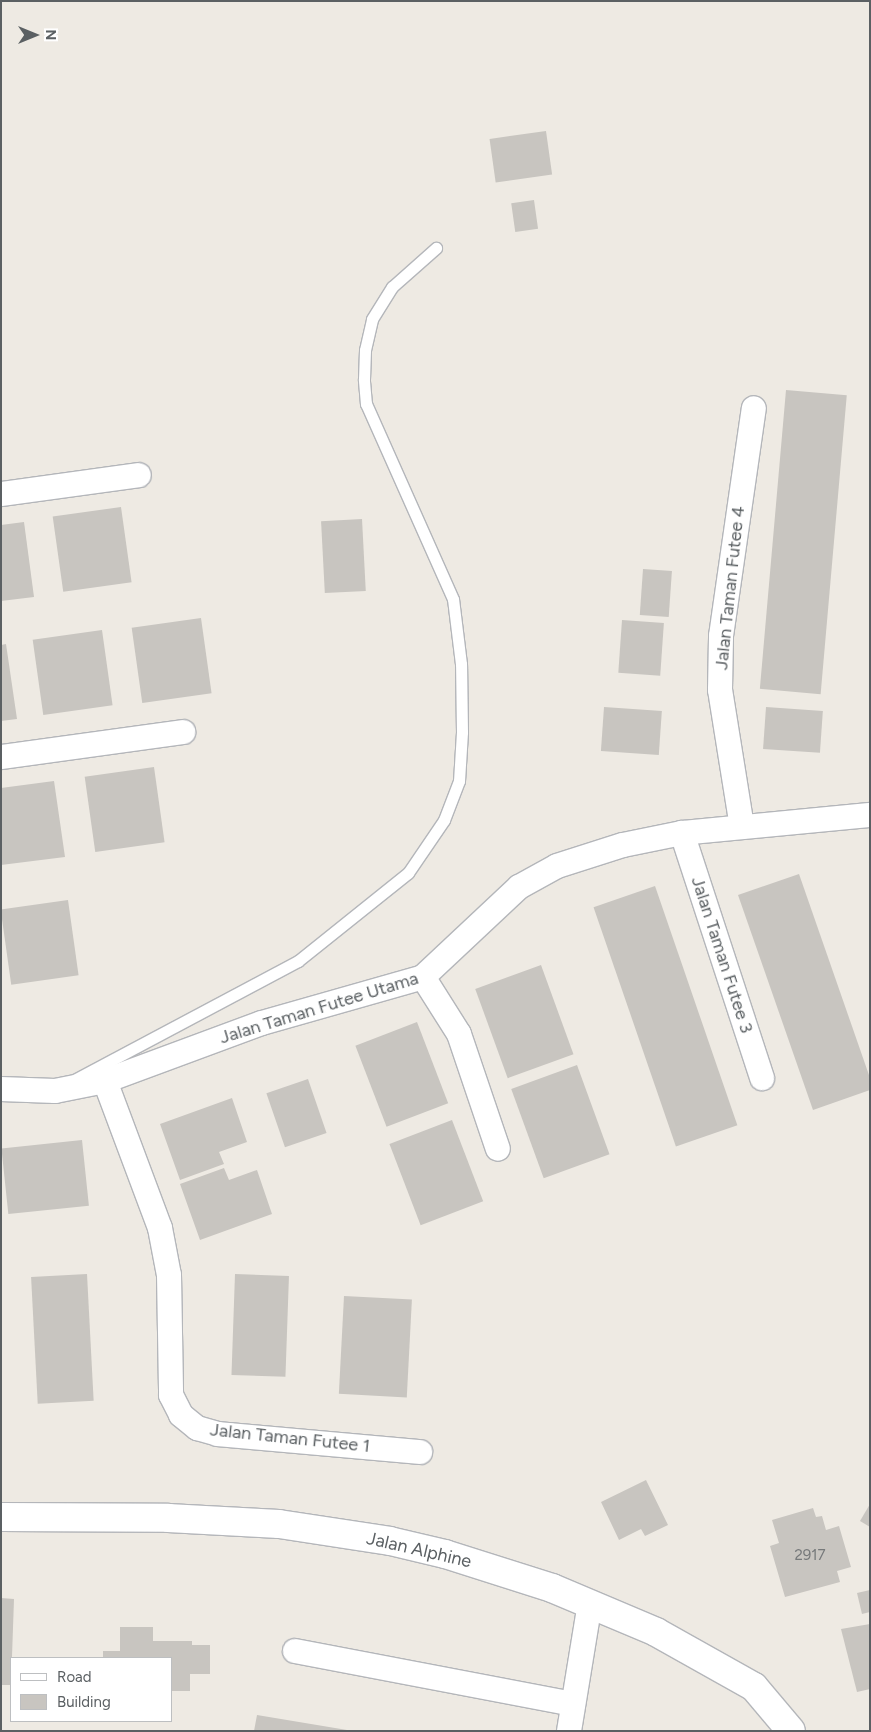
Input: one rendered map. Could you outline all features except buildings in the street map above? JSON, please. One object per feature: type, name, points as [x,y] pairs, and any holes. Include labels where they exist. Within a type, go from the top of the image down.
[{"type":"main road","name":"Jalan Alphine","points":[[1,1517],[168,1518],[279,1524],[390,1542],[499,1570],[590,1603],[656,1632],[754,1686],[791,1731]]},
{"type":"street","name":"Jalan Taman Futee 4","points":[[742,827],[720,690],[721,636],[754,408]]},
{"type":"street","points":[[1,494],[139,475]]},
{"type":"street","points":[[1,757],[183,732]]},
{"type":"street","name":"Jalan Taman Futee Utama","points":[[1,1089],[55,1090],[105,1081],[262,1023],[423,977],[519,887],[557,866],[622,845],[682,833],[870,814]]},
{"type":"street","name":"Jalan Taman Futee 3","points":[[682,833],[762,1078]]},
{"type":"street","points":[[423,977],[459,1034],[498,1150]]},
{"type":"street","name":"Jalan Taman Futee 1","points":[[105,1081],[160,1228],[169,1275],[171,1394],[181,1415],[197,1428],[218,1434],[420,1452]]},
{"type":"street","points":[[569,1731],[590,1603]]},
{"type":"street","points":[[295,1651],[573,1704]]},
{"type":"lane","points":[[55,1090],[298,961],[408,873],[444,820],[459,780],[462,732],[462,664],[453,599],[366,404],[364,379],[365,350],[372,320],[392,287],[436,248]]}]
